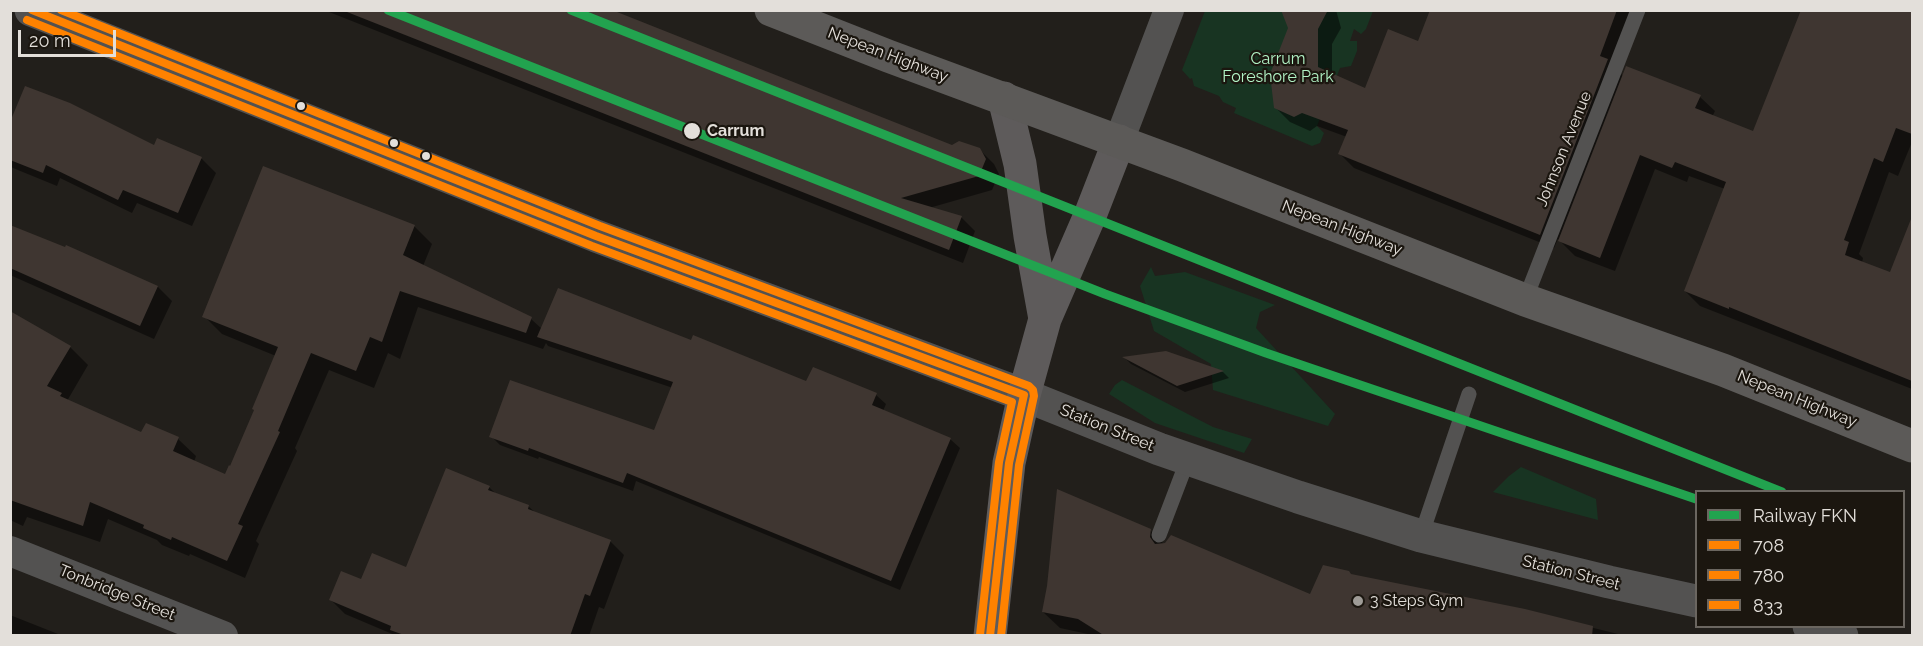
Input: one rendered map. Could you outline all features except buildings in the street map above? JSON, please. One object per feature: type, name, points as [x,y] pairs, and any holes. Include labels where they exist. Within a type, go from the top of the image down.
[{"type":"highway","name":"Nepean Highway","points":[[771,10],[888,56],[1119,141],[1525,300],[1723,370],[1912,446]]},
{"type":"main road","points":[[1004,98],[1020,164],[1045,319]]},
{"type":"main road","points":[[990,636],[1009,464],[1024,395],[1045,319],[1119,141]]},
{"type":"street","name":"Station Street","points":[[31,10],[596,236],[1024,395],[1188,459],[1421,536],[1695,601]]},
{"type":"street","points":[[1119,141],[1169,10]]},
{"type":"street","name":"Tonbridge Street","points":[[10,551],[223,636]]},
{"type":"street","points":[[1813,628],[1842,636]]},
{"type":"lane","name":"Johnson Avenue","points":[[1525,300],[1638,10]]},
{"type":"lane","points":[[1421,536],[1469,394]]},
{"type":"lane","points":[[1158,535],[1188,459]]},
{"type":"green space","name":"Carrum Foreshore Park","points":[[1205,11],[1373,11],[1366,29],[1361,34],[1354,29],[1350,41],[1357,41],[1357,51],[1351,66],[1340,68],[1317,126],[1324,133],[1320,143],[1312,146],[1234,113],[1236,108],[1223,102],[1219,96],[1194,86],[1192,78],[1190,79],[1182,70]]},
{"type":"green space","points":[[1151,267],[1155,276],[1185,272],[1275,305],[1260,312],[1256,328],[1335,414],[1328,426],[1213,390],[1211,364],[1154,331],[1140,286]]},
{"type":"green space","points":[[1122,380],[1213,427],[1252,439],[1244,453],[1155,423],[1109,394]]},
{"type":"green space","points":[[1521,467],[1596,499],[1598,520],[1493,492]]},
{"type":"rail line","name":"FKN","points":[[388,10],[1105,294],[1266,353],[1695,499]]},
{"type":"rail line","name":"FKN","points":[[571,10],[1777,490]]},
{"type":"transit line","name":"708","points":[[32,10],[596,236],[1024,395],[1009,463],[990,636]]},
{"type":"transit line","name":"833","points":[[61,10],[600,226],[1029,386],[1034,396],[1019,465],[1001,636]]},
{"type":"transit line","name":"780","points":[[27,20],[592,246],[1012,402],[999,462],[980,635]]},
{"type":"place","name":"Carrum","points":[[692,131]]},
{"type":"place","name":"3 Steps Gym","points":[[1358,601]]}]
